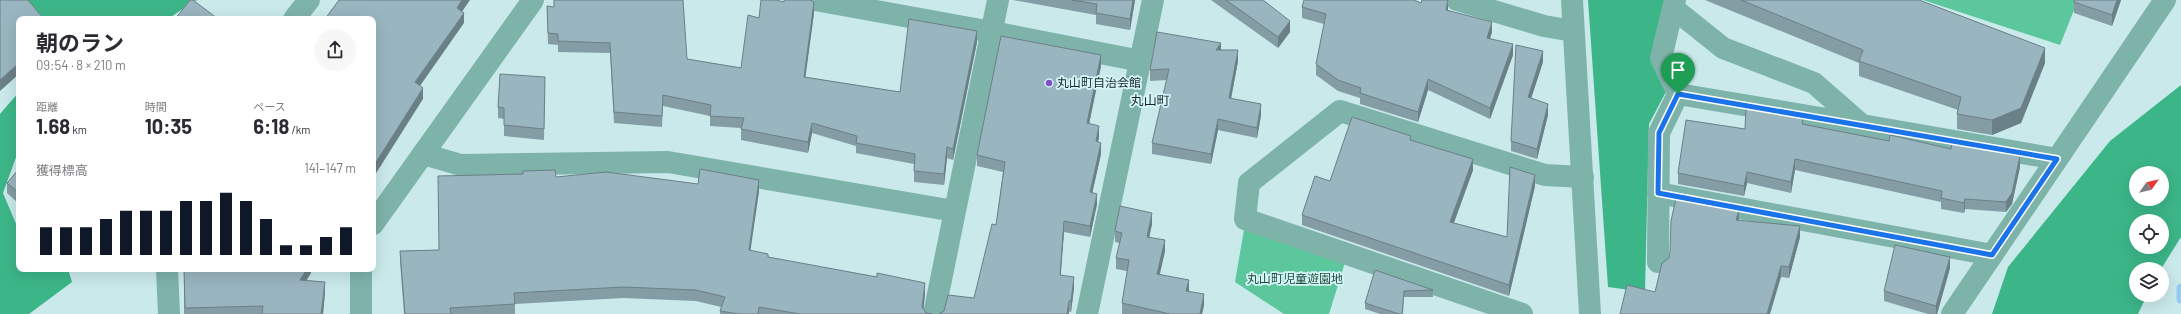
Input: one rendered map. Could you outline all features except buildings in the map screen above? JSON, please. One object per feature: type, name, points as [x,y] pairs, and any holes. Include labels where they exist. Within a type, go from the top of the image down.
[{"type":"street","points":[[296,16],[309,0]]},
{"type":"street","points":[[376,220],[533,0]]},
{"type":"street","points":[[815,0],[1141,61]]},
{"type":"street","points":[[934,314],[998,0]]},
{"type":"street","points":[[1087,314],[1153,0]]},
{"type":"street","points":[[1457,0],[1544,26],[1573,31]]},
{"type":"street","points":[[1572,0],[1590,314]]},
{"type":"street","points":[[1952,314],[2165,0]]},
{"type":"street","points":[[1678,94],[1661,58],[1674,4],[1723,48],[1814,83],[1862,125]]},
{"type":"street","points":[[1678,94],[2057,159]]},
{"type":"street","points":[[1658,262],[1659,133],[1678,94]]},
{"type":"street","points":[[1522,314],[1245,219],[1249,183],[1340,112],[1545,175],[1583,177]]},
{"type":"street","points":[[423,154],[462,165],[668,162],[954,211]]},
{"type":"street","points":[[1658,193],[1992,255]]},
{"type":"street","points":[[167,272],[169,314]]},
{"type":"street","points":[[362,272],[362,314]]},
{"type":"green space","points":[[24,0],[198,0],[194,1],[172,16],[37,16]]},
{"type":"green space","points":[[1588,0],[1664,0],[1669,86],[1649,124],[1645,292],[1608,287]]},
{"type":"green space","points":[[1923,0],[2078,0],[2060,45]]},
{"type":"green space","points":[[2181,85],[2181,237],[2165,262],[2129,262],[2129,302],[2144,302],[2138,314],[1992,314],[2008,267],[2110,141]]},
{"type":"green space","points":[[16,95],[16,157],[3,193],[16,224],[16,272],[69,272],[72,282],[29,314],[0,314],[0,114]]},
{"type":"green space","name":"丸山町児童遊園地","points":[[1245,224],[1346,259],[1329,314],[1284,314],[1235,282]]},
{"type":"waterway","points":[[2181,288],[2181,299]]},
{"type":"place","name":"丸山町自治会館","points":[[1049,83]]},
{"type":"district","name":"丸山町","points":[[1150,100]]},
{"type":"route","points":[[1678,94],[2057,159],[1992,255],[1658,193],[1659,133],[1678,94]]}]
